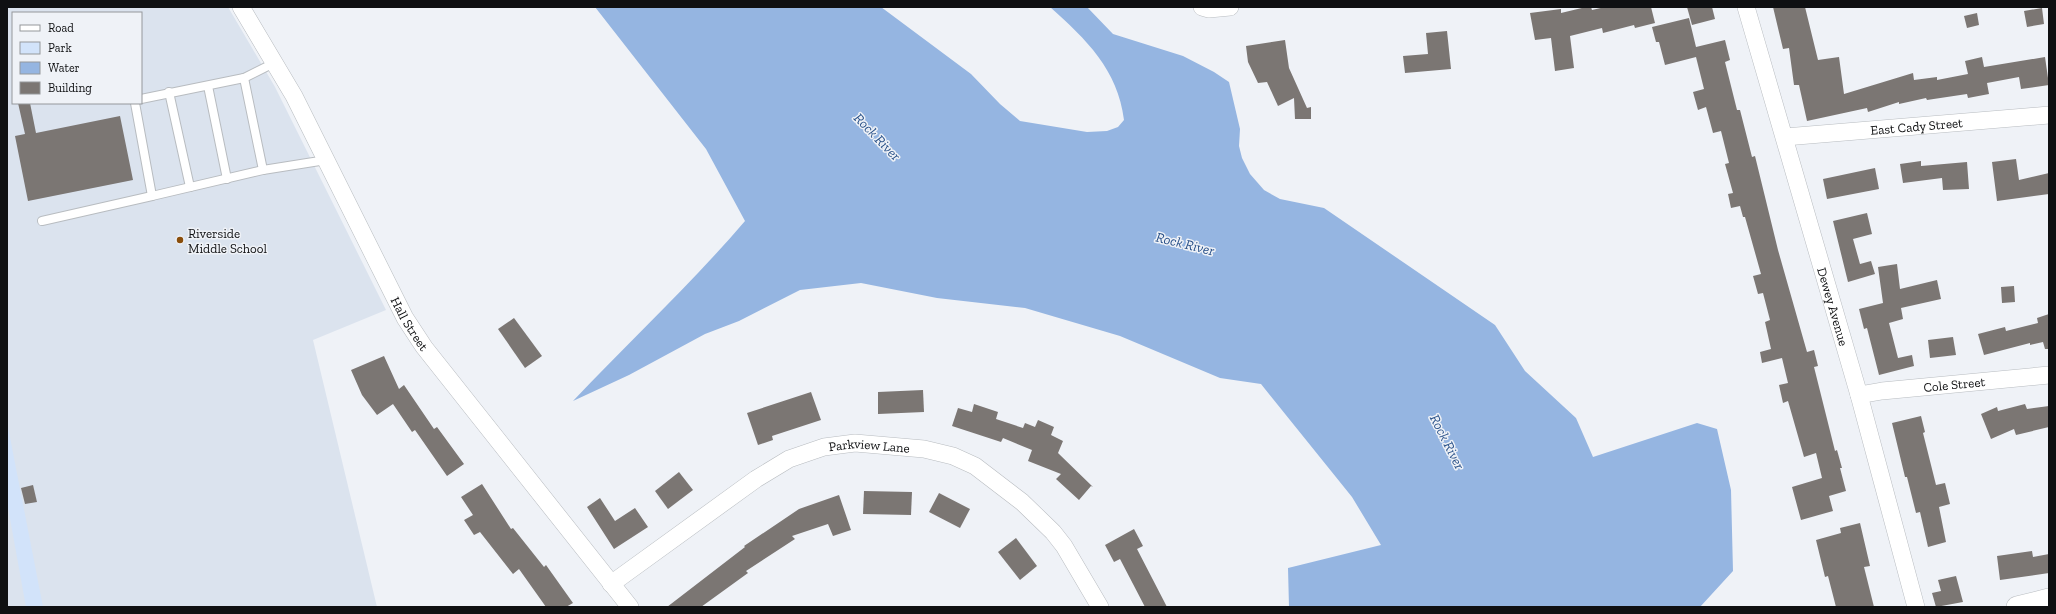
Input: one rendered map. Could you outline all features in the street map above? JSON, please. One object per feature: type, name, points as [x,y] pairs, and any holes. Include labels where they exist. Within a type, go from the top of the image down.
[{"type":"street","name":"Hall Street","points":[[240,7],[294,96],[393,296],[424,347],[630,607]]},
{"type":"street","points":[[1202,7],[1230,7]]},
{"type":"street","name":"Dewey Avenue","points":[[1746,7],[1859,395],[1916,607]]},
{"type":"street","name":"East Cady Street","points":[[1785,137],[2049,114]]},
{"type":"street","name":"Cole Street","points":[[1859,395],[1882,390],[2049,375]]},
{"type":"street","name":"Parkview Lane","points":[[611,584],[756,479],[789,459],[824,447],[855,443],[924,449],[953,456],[975,466],[1022,502],[1053,532],[1064,546],[1100,607]]},
{"type":"street","points":[[2017,607],[2049,599]]},
{"type":"lane","points":[[142,99],[169,92],[208,86],[244,78],[274,63]]},
{"type":"lane","points":[[244,78],[263,170]]},
{"type":"lane","points":[[208,86],[227,178]]},
{"type":"lane","points":[[169,92],[190,188]]},
{"type":"lane","points":[[135,104],[152,196]]},
{"type":"lane","points":[[42,221],[263,170],[326,160]]},
{"type":"shaded area","name":"Riverside Middle School","points":[[7,7],[228,7],[275,87],[386,310],[313,340],[377,607],[7,607]]},
{"type":"green space","points":[[7,422],[43,607],[26,607],[7,502]]},
{"type":"water","name":"Rock River","points":[[595,7],[881,7],[971,74],[1000,104],[1020,121],[1087,132],[1107,131],[1118,127],[1124,120],[1121,102],[1115,86],[1098,57],[1088,44],[1050,7],[1087,7],[1113,34],[1183,56],[1214,72],[1229,82],[1240,129],[1239,146],[1242,158],[1250,174],[1264,190],[1280,199],[1324,208],[1495,325],[1525,371],[1576,418],[1593,457],[1697,423],[1717,429],[1731,490],[1733,571],[1700,607],[1289,607],[1288,568],[1381,545],[1352,497],[1261,384],[1220,378],[1120,336],[1025,308],[937,298],[861,283],[800,290],[739,321],[705,334],[629,375],[573,401],[682,290],[745,221],[706,149]]},
{"type":"building","points":[[1591,7],[1592,10],[1605,7],[1651,7],[1655,23],[1635,28],[1634,25],[1603,33],[1602,28],[1570,36],[1574,68],[1555,71],[1551,38],[1535,40],[1530,13],[1561,9],[1561,13]]},
{"type":"building","points":[[1687,7],[1712,7],[1715,19],[1692,25]]},
{"type":"building","points":[[1773,7],[1805,7],[1818,60],[1839,57],[1844,94],[1913,73],[1914,80],[1937,77],[1937,80],[1968,74],[1965,61],[1982,57],[1984,67],[2045,57],[2049,85],[2021,89],[2019,77],[1987,83],[1989,94],[1968,98],[1967,94],[1927,100],[1926,98],[1899,104],[1899,102],[1868,112],[1867,108],[1807,121],[1799,85],[1794,85],[1789,48],[1783,49]]},
{"type":"building","points":[[2042,8],[2044,24],[2027,27],[2024,11]]},
{"type":"building","points":[[1977,13],[1979,25],[1967,28],[1964,16]]},
{"type":"building","points":[[1689,18],[1696,47],[1725,40],[1730,60],[1725,62],[1737,110],[1740,110],[1752,157],[1755,156],[1778,250],[1807,352],[1814,350],[1818,366],[1814,367],[1835,451],[1837,450],[1842,468],[1840,468],[1846,491],[1829,496],[1833,511],[1801,520],[1792,487],[1822,478],[1816,453],[1804,457],[1788,401],[1783,403],[1779,385],[1788,383],[1782,358],[1762,363],[1760,352],[1771,349],[1765,322],[1770,320],[1763,293],[1758,294],[1753,276],[1761,274],[1745,217],[1743,217],[1740,206],[1731,208],[1728,194],[1733,193],[1725,164],[1729,163],[1721,131],[1713,133],[1706,107],[1698,110],[1693,92],[1704,89],[1696,57],[1665,65],[1659,42],[1656,42],[1652,27]]},
{"type":"building","points":[[1447,31],[1451,69],[1405,73],[1403,56],[1428,54],[1426,33]]},
{"type":"building","points":[[1285,40],[1289,68],[1307,108],[1311,107],[1311,119],[1295,119],[1294,98],[1278,106],[1267,82],[1258,83],[1248,62],[1246,46]]},
{"type":"building","points":[[18,104],[30,104],[36,133],[120,116],[133,180],[28,201],[15,136],[25,134]]},
{"type":"building","points":[[2016,159],[2019,180],[2049,173],[2049,194],[1997,201],[1992,162]]},
{"type":"building","points":[[1921,161],[1921,166],[1967,162],[1969,189],[1943,190],[1942,178],[1903,183],[1900,164]]},
{"type":"building","points":[[1875,168],[1879,189],[1827,199],[1823,179]]},
{"type":"building","points":[[1867,213],[1872,234],[1853,239],[1860,264],[1871,261],[1875,274],[1848,282],[1833,221]]},
{"type":"building","points":[[1897,264],[1900,289],[1937,280],[1941,299],[1901,308],[1903,319],[1889,323],[1898,358],[1912,355],[1914,366],[1879,375],[1867,328],[1864,329],[1859,309],[1883,303],[1878,267]]},
{"type":"building","points":[[2014,286],[2015,302],[2002,303],[2001,287]]},
{"type":"building","points":[[2049,314],[2049,349],[2045,349],[2043,342],[2030,345],[2030,343],[1984,355],[1978,334],[2005,327],[2006,331],[2038,323],[2037,318]]},
{"type":"building","points":[[514,318],[542,356],[525,368],[498,329]]},
{"type":"building","points":[[1953,337],[1956,355],[1930,358],[1928,340]]},
{"type":"building","points":[[384,356],[399,389],[404,385],[434,429],[437,427],[464,464],[447,476],[415,430],[412,432],[393,404],[377,415],[362,395],[351,370]]},
{"type":"building","points":[[923,390],[924,412],[878,414],[878,392]]},
{"type":"building","points":[[811,392],[821,420],[772,436],[773,440],[758,445],[747,413]]},
{"type":"building","points":[[974,404],[998,412],[996,419],[1023,428],[1025,423],[1035,427],[1038,420],[1054,427],[1051,435],[1063,441],[1058,453],[1093,487],[1091,486],[1079,500],[1056,479],[1061,474],[1028,461],[1032,450],[1003,438],[1001,442],[952,426],[958,408],[972,412]]},
{"type":"building","points":[[2025,404],[2027,409],[2049,406],[2049,427],[2016,435],[2014,429],[1991,439],[1981,414],[1997,407],[1998,411]]},
{"type":"building","points":[[1921,416],[1925,432],[1923,433],[1936,485],[1945,483],[1950,504],[1939,507],[1946,542],[1928,547],[1920,512],[1916,513],[1907,477],[1905,477],[1892,423]]},
{"type":"building","points":[[679,472],[693,490],[668,509],[655,491]]},
{"type":"building","points":[[482,484],[511,529],[513,528],[544,567],[546,565],[573,603],[566,607],[546,607],[519,569],[513,574],[480,532],[474,535],[464,520],[473,515],[461,497]]},
{"type":"building","points":[[33,485],[37,502],[25,504],[21,488]]},
{"type":"building","points":[[864,491],[912,492],[911,515],[863,514]]},
{"type":"building","points":[[939,493],[970,509],[960,528],[929,512]]},
{"type":"building","points":[[839,495],[851,530],[833,536],[828,524],[792,536],[795,539],[746,571],[748,573],[701,607],[667,607],[745,547],[744,546],[799,509]]},
{"type":"building","points":[[600,498],[615,521],[635,508],[648,527],[614,549],[587,507]]},
{"type":"building","points":[[1860,523],[1870,566],[1864,567],[1874,607],[1836,607],[1828,576],[1825,577],[1816,540],[1841,533],[1840,528]]},
{"type":"building","points":[[1134,529],[1143,546],[1137,549],[1167,607],[1145,607],[1120,559],[1114,562],[1105,545]]},
{"type":"building","points":[[1016,538],[1037,566],[1020,580],[998,552]]},
{"type":"building","points":[[2032,551],[2033,557],[2049,554],[2049,573],[2000,580],[1997,556]]},
{"type":"building","points":[[1956,576],[1963,602],[1936,607],[1932,593],[1941,591],[1938,580]]},
{"type":"place","name":"Riverside Middle School","points":[[180,240]]}]
